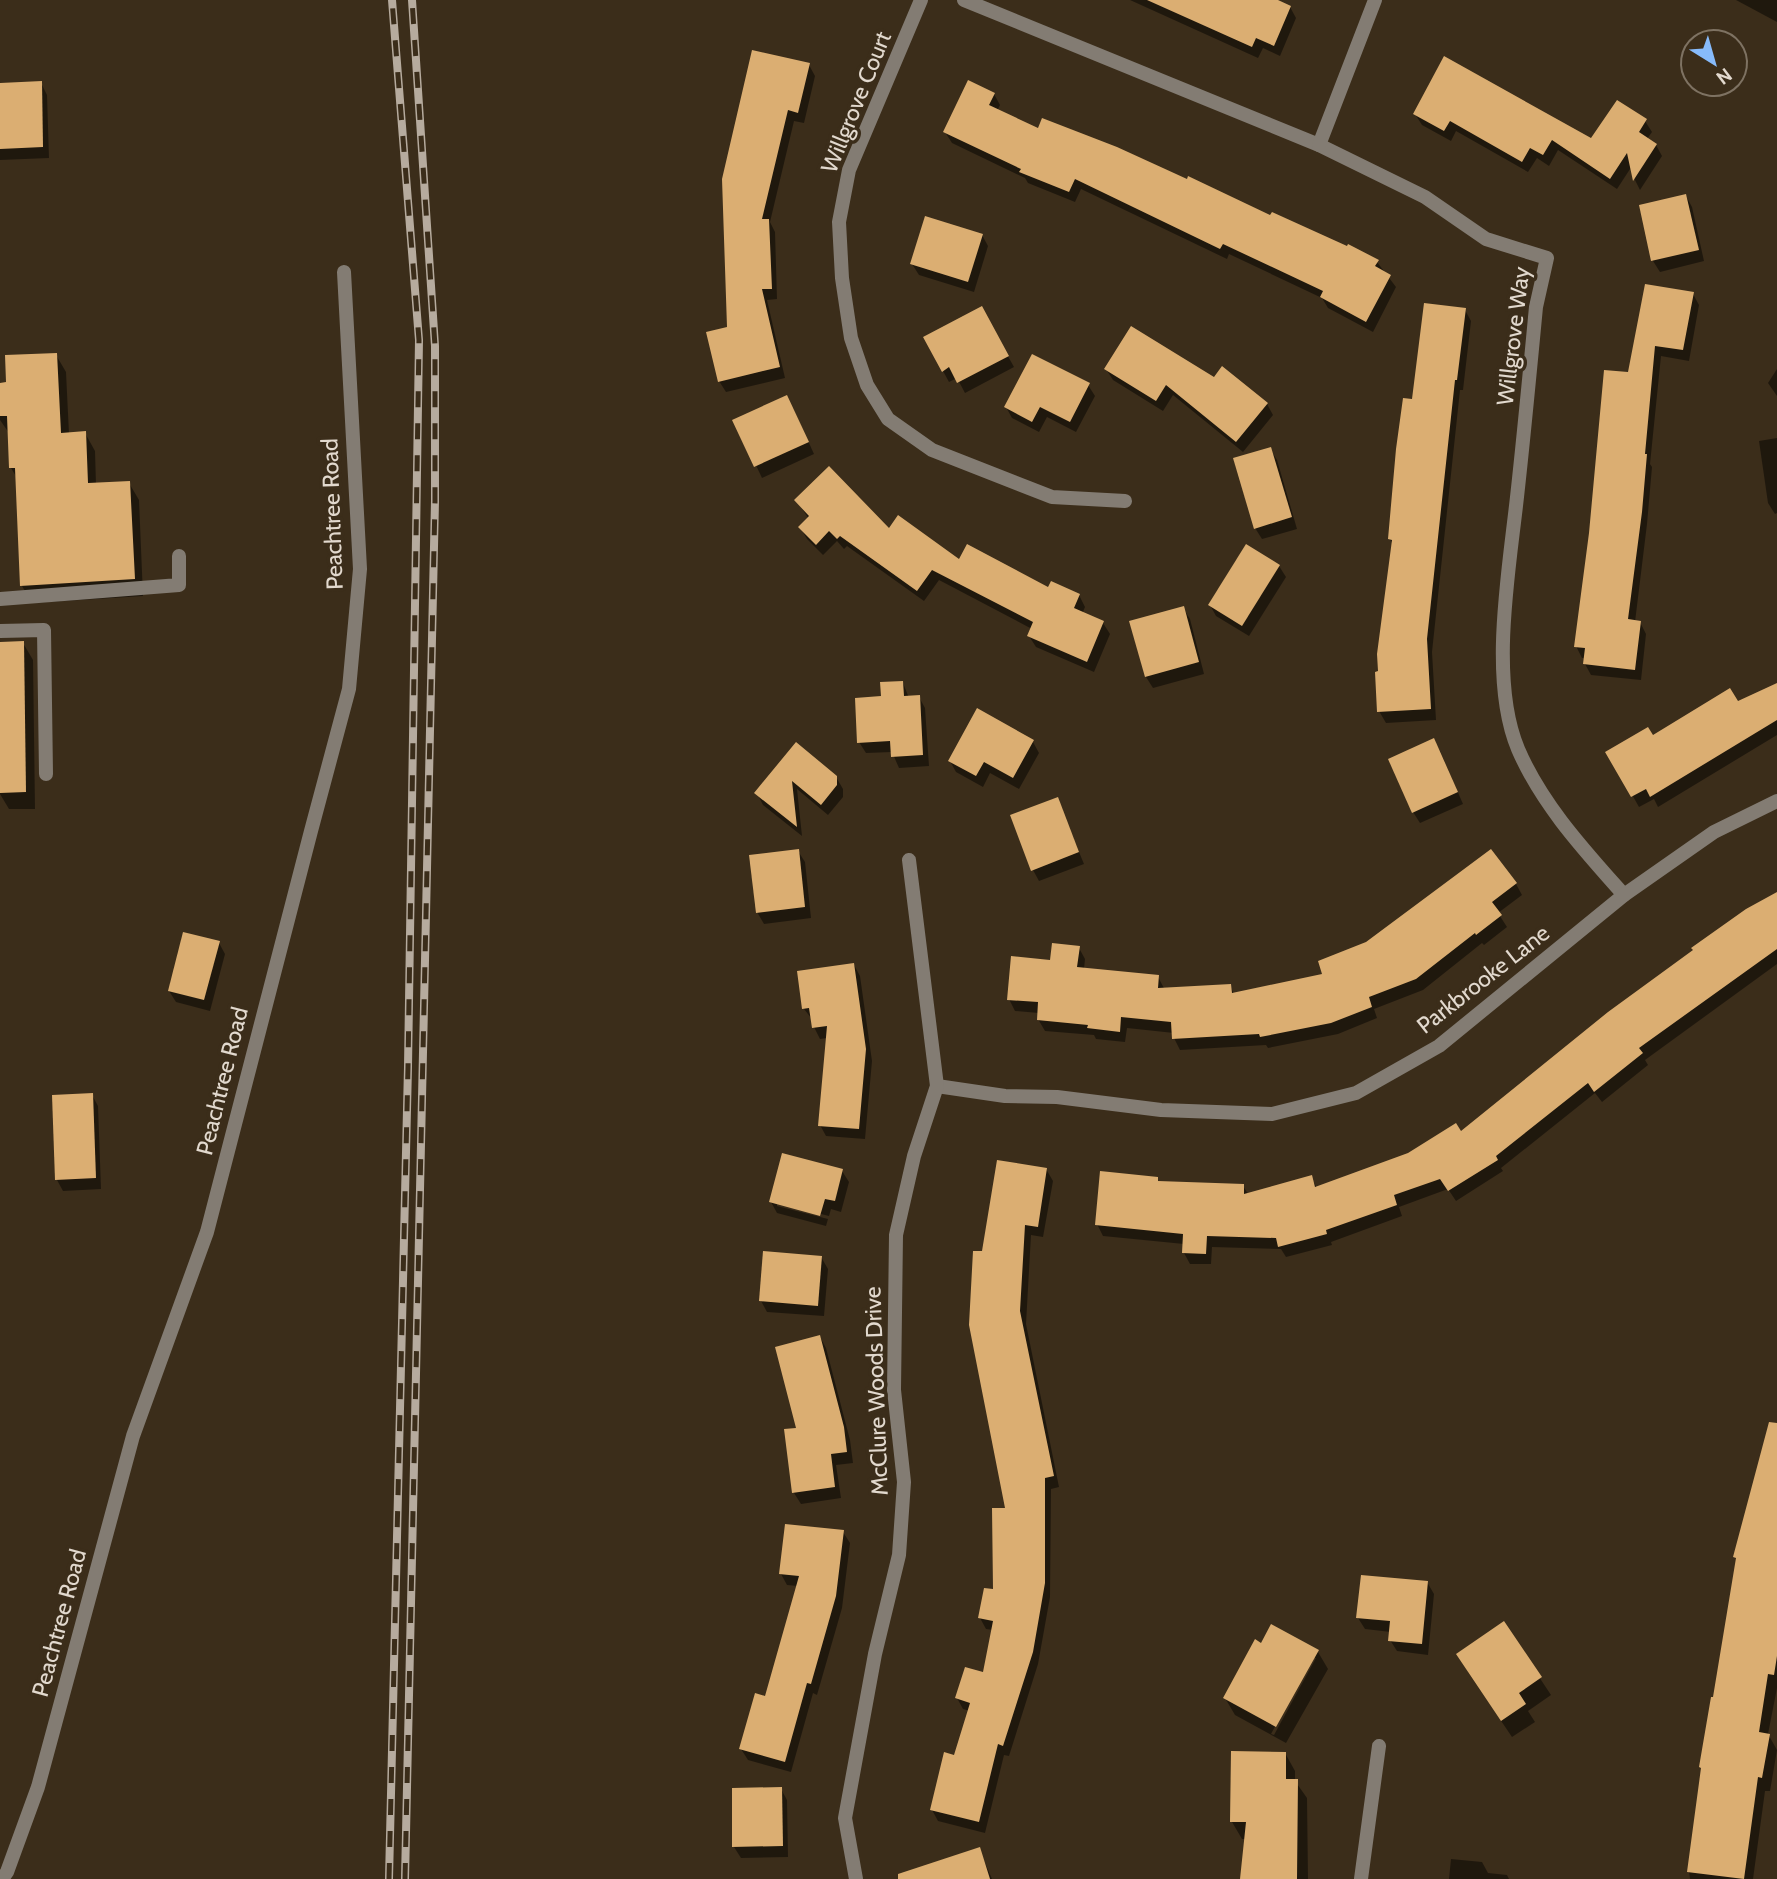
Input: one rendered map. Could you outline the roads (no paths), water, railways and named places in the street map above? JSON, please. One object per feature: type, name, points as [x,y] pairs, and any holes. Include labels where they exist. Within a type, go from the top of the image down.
[{"type":"street","name":"Willgrove Court","points":[[921,0],[849,170],[839,222],[842,278],[851,338],[867,385],[888,419],[932,450],[1052,497],[1125,501]]},
{"type":"street","name":"Willgrove Way","points":[[964,0],[1319,145],[1425,197],[1486,239],[1547,258],[1536,307],[1503,628],[1506,699],[1518,748],[1542,795],[1586,852],[1624,895]]},
{"type":"street","points":[[1319,145],[1375,0]]},
{"type":"street","name":"Peachtree Road","points":[[2,1879],[7,1872],[38,1787],[133,1436],[207,1232],[349,690],[360,569],[344,272]]},
{"type":"street","points":[[0,599],[179,585],[179,556]]},
{"type":"street","points":[[0,631],[44,630],[46,774]]},
{"type":"street","name":"Parkbrooke Lane","points":[[937,1086],[1005,1096],[1058,1097],[1161,1110],[1272,1114],[1356,1093],[1439,1046],[1624,895],[1714,832],[1777,801]]},
{"type":"street","name":"McClure Woods Drive","points":[[856,1879],[845,1818],[875,1654],[899,1555],[904,1482],[894,1390],[895,1235],[914,1156],[937,1086],[909,860]]},
{"type":"street","points":[[1361,1879],[1379,1746]]},
{"type":"railway","points":[[389,1879],[408,1067],[419,340],[392,0]]},
{"type":"railway","points":[[405,1879],[435,501],[435,346],[412,0]]}]
